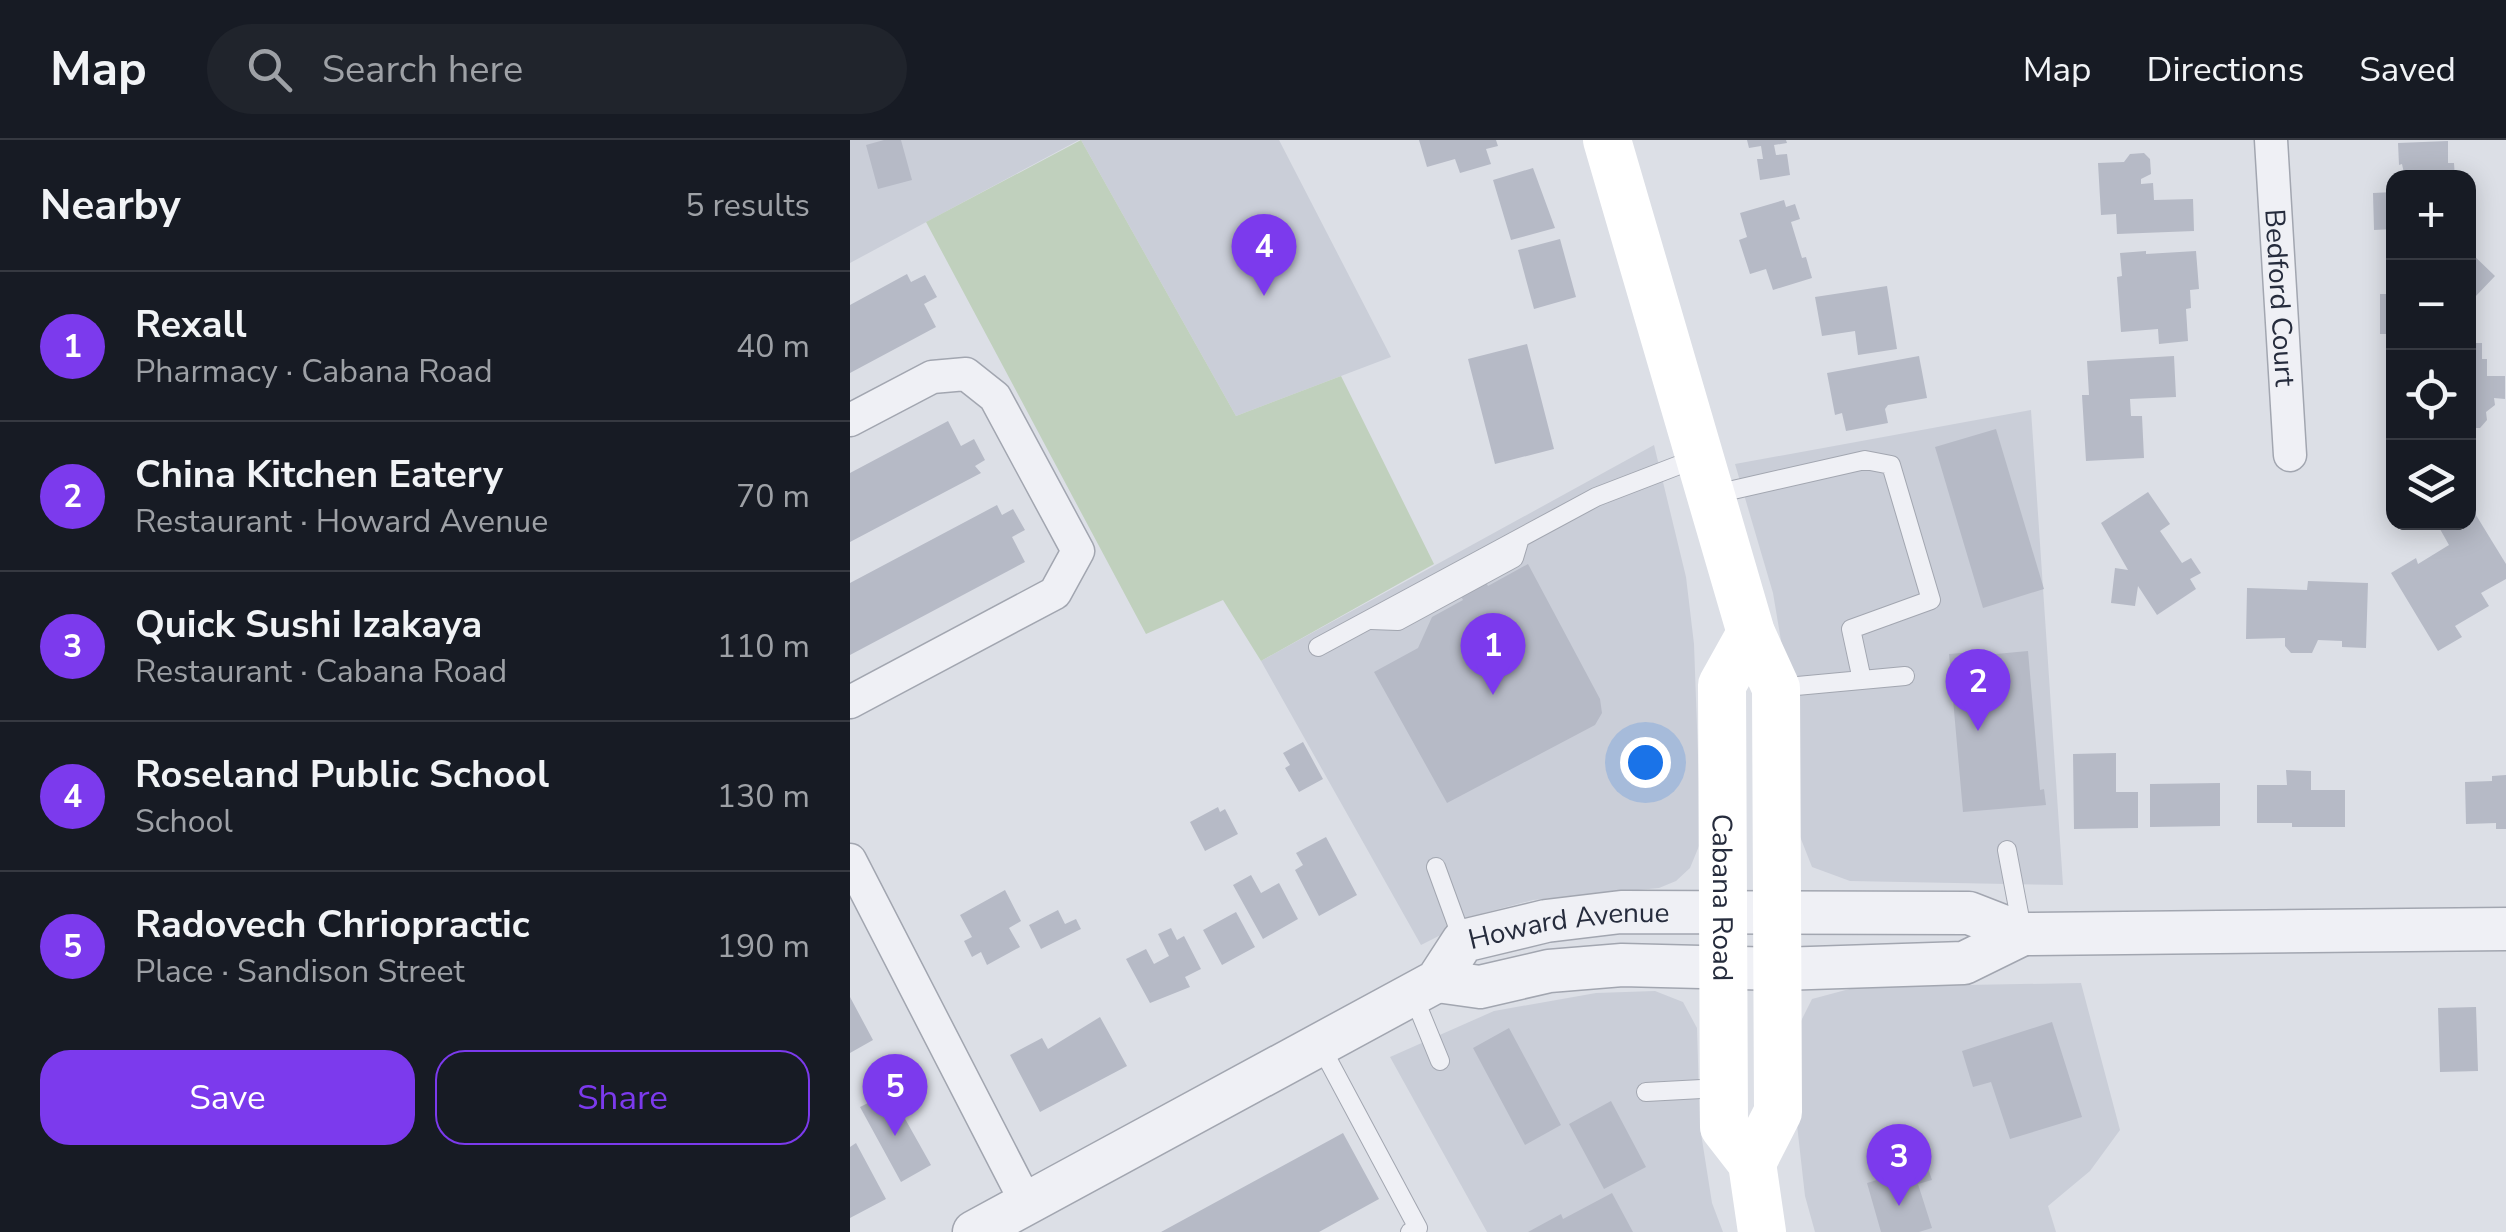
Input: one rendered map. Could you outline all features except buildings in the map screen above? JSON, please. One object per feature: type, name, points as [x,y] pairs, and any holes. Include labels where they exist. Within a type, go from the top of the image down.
[{"type":"main road","name":"Cabana Road","points":[[1607,140],[1751,633],[1776,688],[1778,1112],[1752,1163]]},
{"type":"main road","name":"Cabana Road","points":[[1751,633],[1722,685],[1724,1127],[1752,1163],[1761,1231]]},
{"type":"street","name":"Bedford Court","points":[[2272,140],[2290,455]]},
{"type":"street","points":[[850,420],[932,376],[966,374],[994,397],[1078,551],[1055,593],[850,702]]},
{"type":"street","points":[[850,860],[1027,1204]]},
{"type":"street","name":"Howard Avenue","points":[[974,1232],[1425,988],[1463,941],[1546,920],[1621,912],[1968,913],[2022,934],[2506,929]]},
{"type":"street","name":"Howard Avenue","points":[[1425,988],[1480,987],[1549,971],[1622,965],[1780,969],[1964,963],[2022,934]]},
{"type":"lane","points":[[1318,648],[1367,620],[1398,620],[1514,558],[1520,538],[1596,497],[1705,476],[1865,460],[1891,465],[1930,600],[1851,629],[1862,680]]},
{"type":"lane","points":[[1776,688],[1905,676]]},
{"type":"lane","points":[[2007,850],[2022,934]]},
{"type":"lane","points":[[1436,867],[1463,941]]},
{"type":"lane","points":[[1425,988],[1440,1061]]},
{"type":"lane","points":[[1319,1045],[1418,1228],[1410,1232]]},
{"type":"lane","points":[[1646,1092],[1724,1088]]},
{"type":"shaded area","points":[[850,140],[1079,140],[850,263]]},
{"type":"shaded area","points":[[1081,140],[1279,140],[1391,357],[1236,416]]},
{"type":"shaded area","points":[[2031,410],[2063,885],[1850,881],[1812,867],[1799,834],[1793,712],[1773,593],[1735,464]]},
{"type":"shaded area","points":[[1654,445],[1686,577],[1694,644],[1700,810],[1699,846],[1690,868],[1676,881],[1659,888],[1533,900],[1484,913],[1421,945],[1261,661]]},
{"type":"shaded area","points":[[2081,983],[2120,1130],[2090,1171],[2048,1206],[2056,1232],[1815,1232],[1805,1196],[1795,1107],[1798,1027],[1812,999],[1857,987]]},
{"type":"shaded area","points":[[1655,991],[1683,1002],[1697,1028],[1700,1127],[1712,1203],[1723,1232],[1487,1232],[1390,1057],[1494,1011],[1596,993]]},
{"type":"green space","points":[[1081,140],[1236,416],[1341,376],[1434,564],[1261,661],[1223,600],[1146,634],[926,222]]},
{"type":"place","name":"Roseland Public School","points":[[1264,296]]},
{"type":"place","name":"Rexall","points":[[1493,695]]},
{"type":"place","name":"China Kitchen Eatery","points":[[1978,731]]},
{"type":"place","name":"Radovech Chriopractic","points":[[895,1136]]},
{"type":"place","name":"Quick Sushi Izakaya","points":[[1899,1206]]}]
